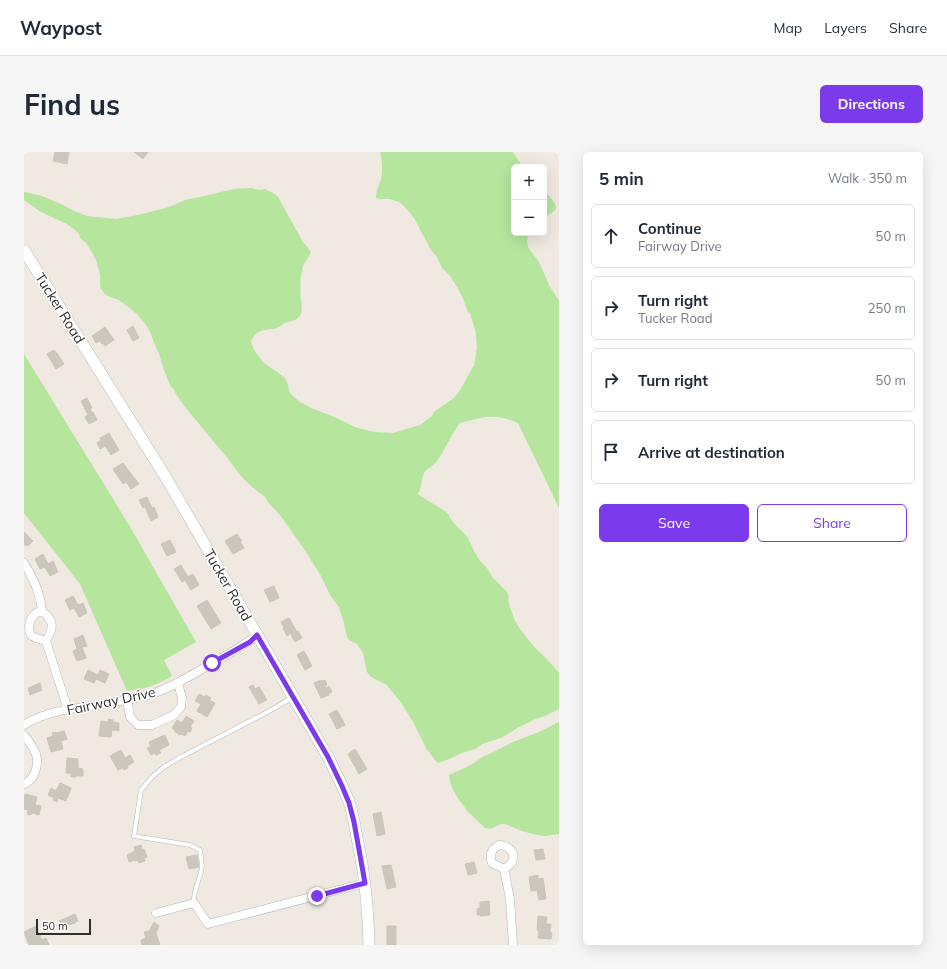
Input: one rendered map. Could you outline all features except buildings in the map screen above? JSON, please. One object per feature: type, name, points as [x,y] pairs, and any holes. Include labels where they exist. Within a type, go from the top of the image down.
[{"type":"main road","name":"Tucker Road","points":[[24,250],[155,459],[328,757],[348,799],[354,822],[365,883],[369,945]]},
{"type":"street","points":[[24,563],[39,594],[42,612]]},
{"type":"street","points":[[46,641],[30,635],[27,630],[26,625],[31,614],[42,612],[51,620],[51,632],[46,641],[68,710]]},
{"type":"street","name":"Fairway Drive","points":[[24,725],[40,717],[68,710],[154,693],[178,683],[250,642],[257,635]]},
{"type":"street","points":[[127,699],[130,717],[138,725],[152,725],[174,715],[181,707],[182,698],[178,683]]},
{"type":"street","points":[[24,735],[35,752],[37,761],[36,770],[33,777],[24,784]]},
{"type":"street","points":[[504,869],[510,899],[513,945]]},
{"type":"street","points":[[156,913],[194,903],[208,924],[365,883]]},
{"type":"lane","points":[[194,903],[194,895],[201,871],[202,858],[200,850],[190,845],[134,836],[141,790],[152,777],[164,767],[187,753],[273,709],[293,697]]},
{"type":"green space","points":[[380,152],[513,152],[521,164],[511,164],[511,236],[528,236],[528,247],[539,262],[549,285],[559,301],[559,508],[518,423],[499,417],[482,418],[459,424],[437,461],[424,473],[418,494],[449,515],[458,528],[468,538],[480,561],[487,568],[493,578],[507,592],[514,619],[520,629],[534,647],[559,673],[559,709],[519,727],[501,738],[482,744],[475,749],[438,763],[426,748],[413,722],[400,701],[387,685],[371,677],[367,672],[363,653],[357,644],[349,640],[347,637],[339,607],[330,595],[321,576],[304,549],[280,515],[265,497],[240,475],[185,407],[170,385],[151,334],[146,325],[132,310],[119,300],[106,295],[101,289],[100,275],[96,260],[86,243],[80,238],[79,234],[75,230],[67,224],[41,212],[24,200],[25,192],[42,196],[87,216],[116,219],[138,215],[169,207],[185,200],[234,189],[265,189],[273,193],[278,197],[303,242],[311,252],[303,266],[301,274],[301,314],[296,319],[275,329],[263,330],[255,335],[251,341],[254,350],[264,363],[284,377],[290,393],[300,402],[355,427],[374,432],[393,433],[420,425],[432,416],[435,411],[454,398],[474,365],[477,347],[476,333],[470,313],[468,312],[462,296],[451,277],[442,268],[414,218],[399,202],[390,199],[376,198],[376,193],[381,179],[382,162]]},
{"type":"green space","points":[[547,194],[556,205],[555,210],[547,215]]},
{"type":"green space","points":[[24,354],[129,525],[196,642],[164,660],[172,676],[146,688],[127,691],[80,584],[24,513]]},
{"type":"green space","points":[[559,722],[559,834],[545,836],[537,835],[505,824],[501,824],[490,829],[485,828],[467,811],[459,800],[452,788],[449,775],[513,742]]},
{"type":"route","points":[[212,663],[250,642],[257,635],[328,757],[342,786],[349,803],[354,822],[360,848],[365,883],[317,896]]}]
